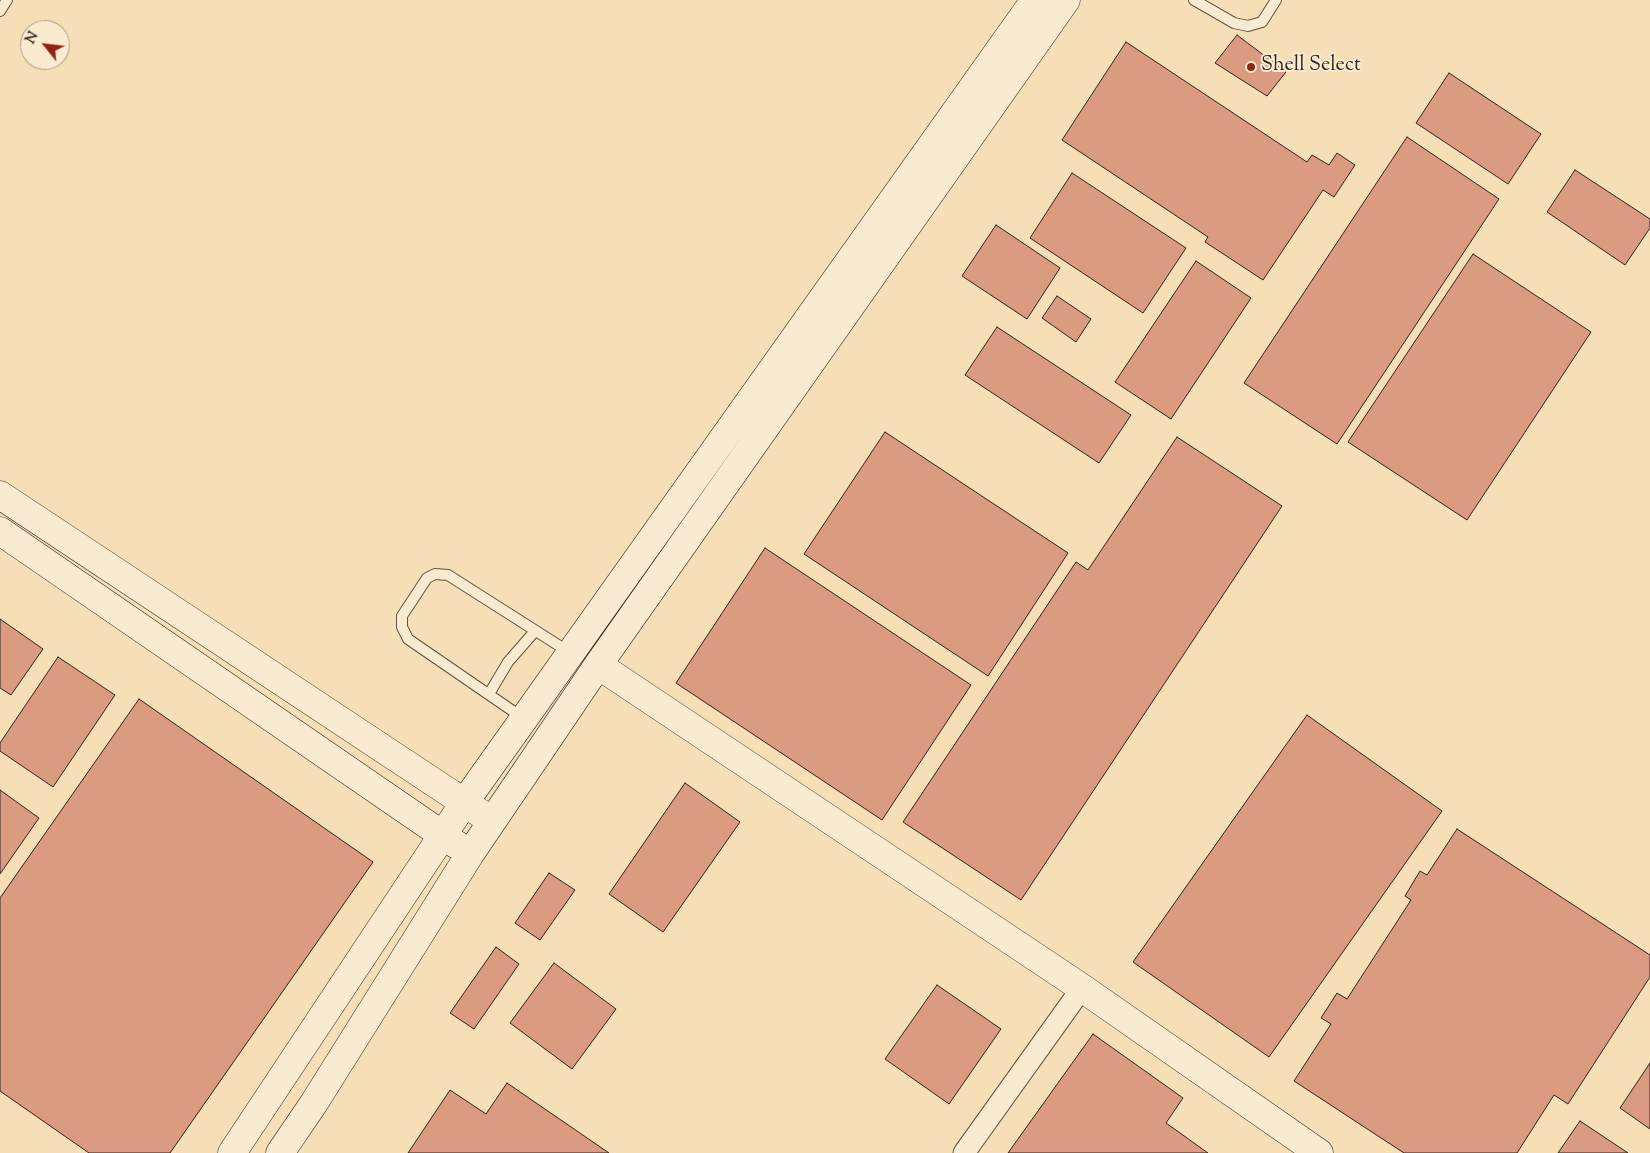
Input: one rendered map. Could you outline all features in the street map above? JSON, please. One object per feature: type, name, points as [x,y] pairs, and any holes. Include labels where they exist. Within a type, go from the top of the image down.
[{"type":"main road","points":[[232,1153],[464,803],[1035,0]]},
{"type":"main road","points":[[280,1153],[314,1103],[470,854],[598,665],[1066,0]]},
{"type":"main road","points":[[0,495],[493,821]]},
{"type":"main road","points":[[0,531],[470,854]]},
{"type":"main road","points":[[598,665],[1082,988],[1319,1153]]},
{"type":"street","points":[[964,1153],[1082,988]]},
{"type":"lane","points":[[0,10],[7,0]]},
{"type":"lane","points":[[1194,0],[1234,23],[1248,26],[1262,22],[1276,0]]},
{"type":"lane","points":[[524,718],[408,639],[402,627],[402,616],[427,578],[435,574],[448,575],[570,653]]},
{"type":"lane","points":[[489,694],[508,662],[535,630]]},
{"type":"building","name":"Shell Select","points":[[1237,35],[1286,72],[1267,96],[1215,63]]},
{"type":"building","points":[[1126,42],[1307,162],[1312,155],[1329,165],[1337,153],[1355,165],[1334,197],[1323,190],[1263,280],[1205,242],[1208,237],[1062,140]]},
{"type":"building","points":[[1449,73],[1541,134],[1508,184],[1416,123]]},
{"type":"building","points":[[1407,137],[1499,199],[1337,444],[1244,383]]},
{"type":"building","points":[[1575,170],[1650,219],[1650,228],[1625,265],[1547,212]]},
{"type":"building","points":[[1072,173],[1186,248],[1143,313],[1030,238]]},
{"type":"building","points":[[996,225],[1060,268],[1027,319],[962,276]]},
{"type":"building","points":[[1473,254],[1591,332],[1467,520],[1348,442]]},
{"type":"building","points":[[1196,261],[1251,298],[1171,419],[1115,382]]},
{"type":"building","points":[[1057,296],[1091,319],[1076,342],[1042,318]]},
{"type":"building","points":[[997,327],[1131,415],[1099,463],[965,375]]},
{"type":"building","points":[[885,432],[1068,553],[988,676],[804,554]]},
{"type":"building","points":[[1177,437],[1282,506],[1021,900],[903,822],[1076,562],[1088,570]]},
{"type":"building","points":[[765,548],[971,685],[882,820],[676,683]]},
{"type":"building","points":[[0,619],[43,649],[11,695],[0,688]]},
{"type":"building","points":[[58,657],[115,695],[53,787],[0,751],[0,743]]},
{"type":"building","points":[[139,699],[373,862],[170,1153],[89,1153],[0,1091],[0,898]]},
{"type":"building","points":[[1307,715],[1442,811],[1269,1057],[1133,962]]},
{"type":"building","points":[[685,783],[740,822],[663,932],[609,894]]},
{"type":"building","points":[[0,790],[39,818],[0,874]]},
{"type":"building","points":[[1457,829],[1650,955],[1650,977],[1568,1104],[1554,1095],[1517,1153],[1404,1153],[1294,1081],[1331,1024],[1321,1018],[1337,993],[1347,999],[1411,900],[1405,896],[1420,871],[1427,875]]},
{"type":"building","points":[[549,873],[575,890],[540,940],[515,923]]},
{"type":"building","points":[[496,947],[519,964],[474,1029],[450,1013]]},
{"type":"building","points":[[554,963],[616,1009],[572,1069],[510,1023]]},
{"type":"building","points":[[937,985],[1001,1029],[949,1104],[885,1059]]},
{"type":"building","points":[[1093,1034],[1183,1098],[1166,1123],[1208,1153],[1008,1153]]},
{"type":"building","points":[[1650,1063],[1650,1129],[1620,1108]]},
{"type":"building","points":[[507,1083],[609,1153],[408,1153],[450,1090],[486,1114]]},
{"type":"building","points":[[1580,1121],[1628,1153],[1558,1153]]},
{"type":"place","name":"Shell Select","points":[[1251,67]]}]
